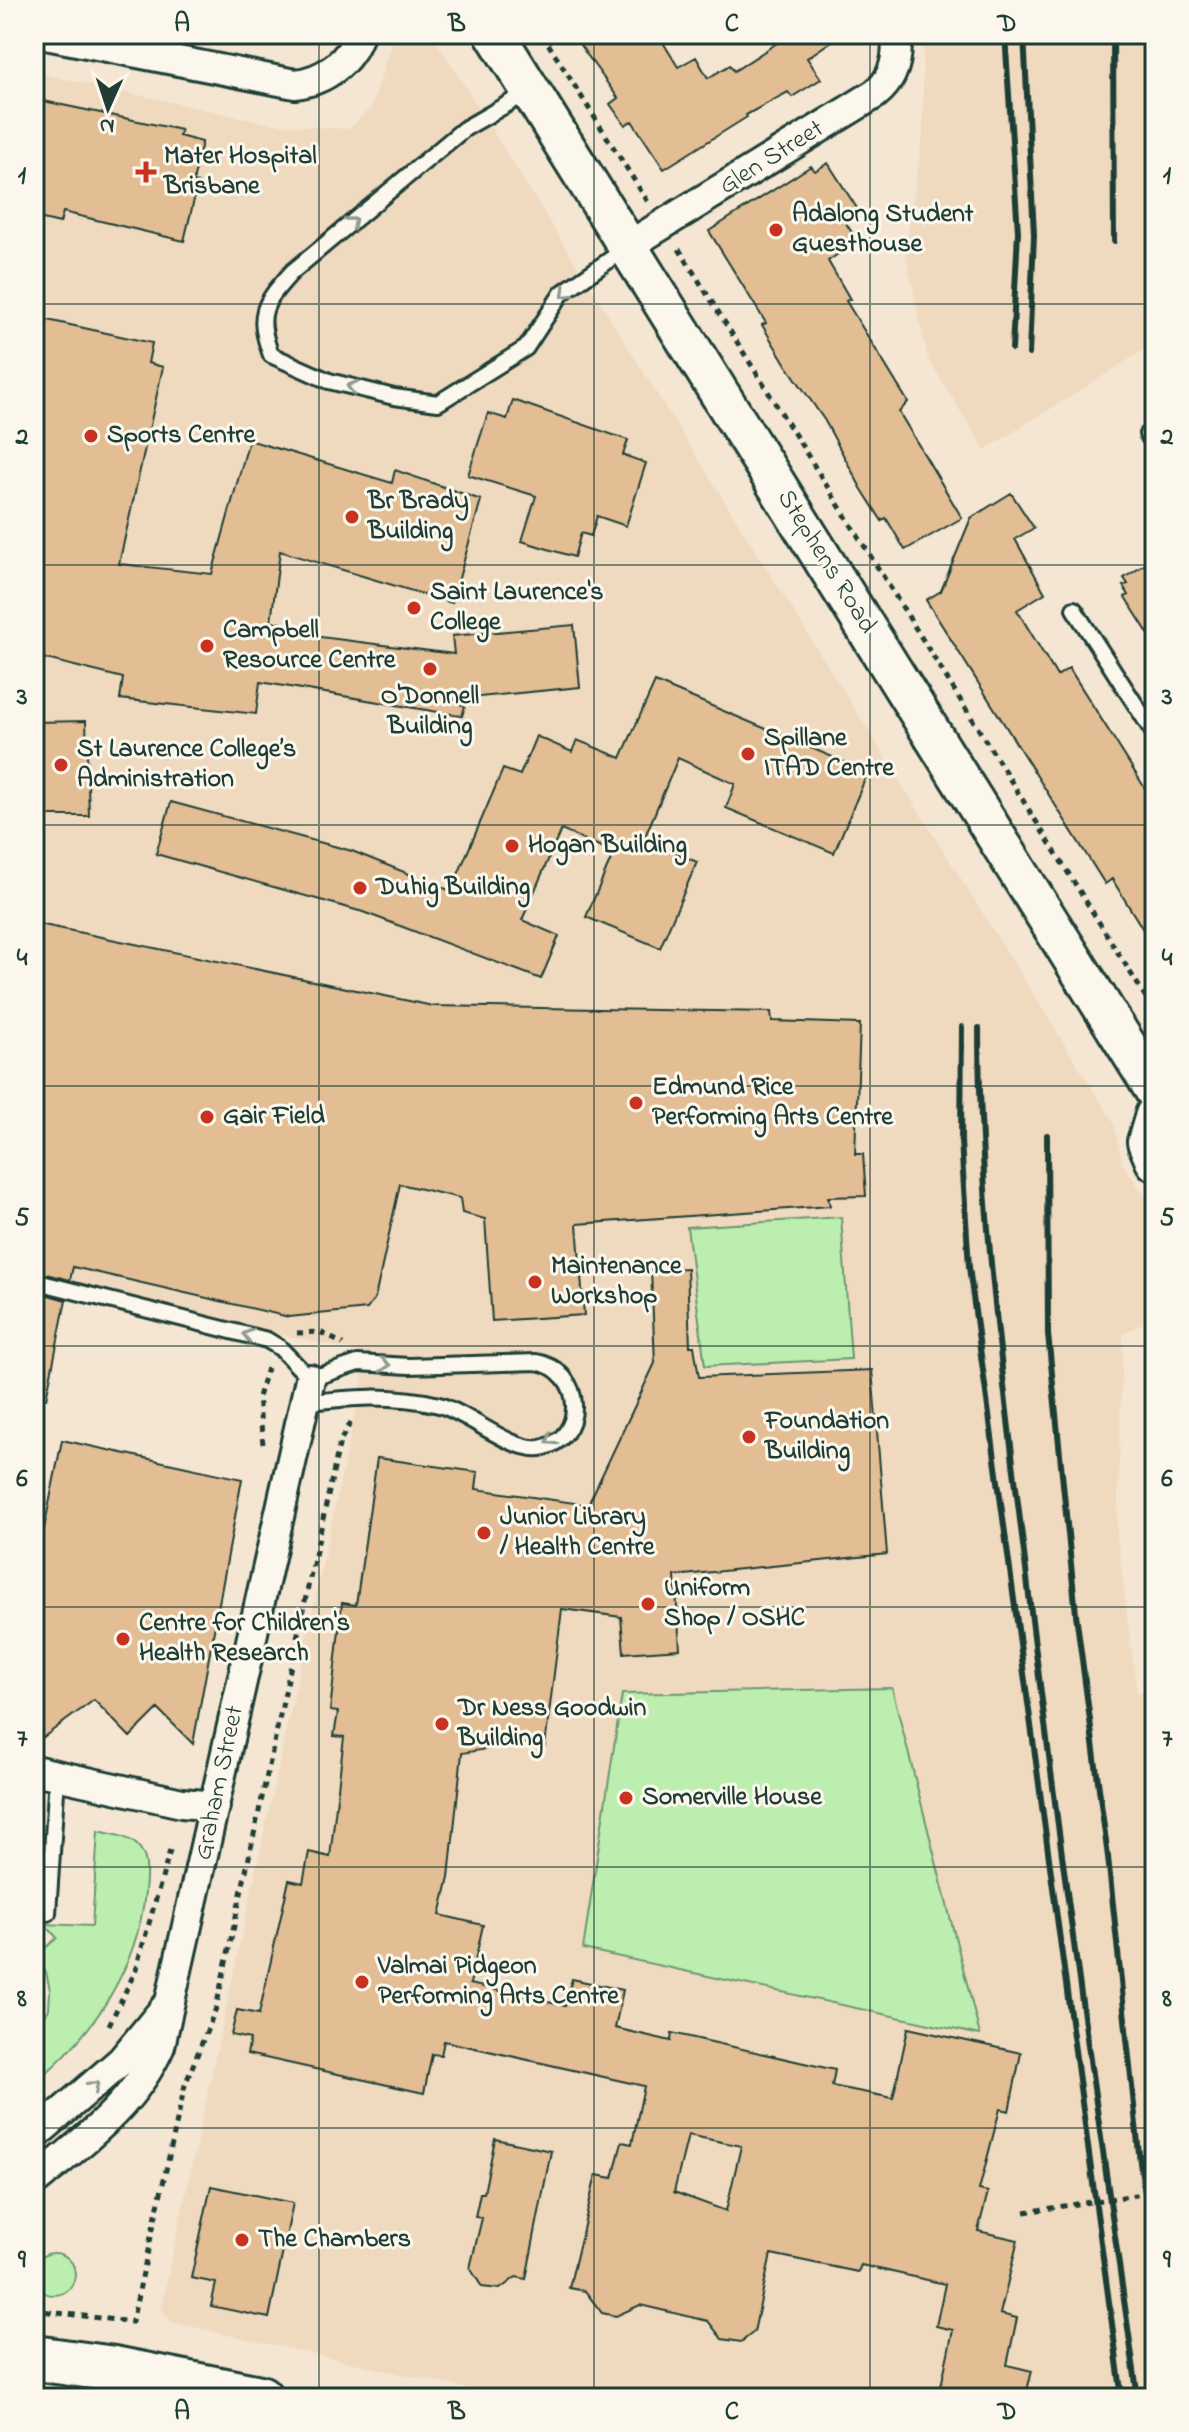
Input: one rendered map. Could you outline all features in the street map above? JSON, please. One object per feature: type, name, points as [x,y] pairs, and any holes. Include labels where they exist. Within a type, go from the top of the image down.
[{"type":"main road","points":[[34,2358],[128,2371],[260,2398]]},
{"type":"street","points":[[41,34],[295,84],[315,80],[332,70],[348,55],[359,34]]},
{"type":"street","name":"Stephens Road","points":[[495,34],[1155,1091]]},
{"type":"street","name":"Glen Street","points":[[628,246],[875,94],[888,81],[896,44]]},
{"type":"street","points":[[1155,1115],[1147,1142],[1155,1161]]},
{"type":"street","name":"Graham Street","points":[[34,2182],[103,2125],[136,2088],[160,2046],[307,1391]]},
{"type":"street","points":[[45,1773],[182,1803],[215,1806]]},
{"type":"street","name":"Graham Street","points":[[34,2136],[122,2060],[172,1999]]},
{"type":"lane","points":[[530,90],[464,129],[292,272],[267,299],[261,327],[271,355],[329,381],[394,397],[438,403],[526,348],[562,293],[628,246]]},
{"type":"lane","points":[[1074,609],[1155,735]]},
{"type":"lane","points":[[34,1281],[267,1340],[280,1348],[307,1391]]},
{"type":"lane","points":[[536,1362],[549,1364],[562,1375],[572,1388],[575,1406],[561,1435],[539,1448],[519,1444],[436,1404],[307,1391],[358,1363],[409,1366],[536,1362]]},
{"type":"lane","points":[[45,1773],[48,1913]]},
{"type":"path","points":[[542,34],[1155,1012]]},
{"type":"path","points":[[102,2038],[135,1972],[171,1847]]},
{"type":"path","points":[[34,2310],[132,2322],[185,2085],[193,2067]]},
{"type":"path","points":[[1025,2212],[1155,2192]]},
{"type":"shaded area","points":[[394,34],[432,34],[1114,1123],[1122,1164],[1143,1193],[1155,1200],[1155,1317],[1123,1334],[1117,1534],[1137,1693],[1155,1683],[1155,2398],[508,2398],[171,2322],[161,2307],[368,1354],[34,1279],[34,72],[271,124],[349,129],[372,106]]},
{"type":"shaded area","points":[[920,34],[1155,34],[1155,343],[985,450],[928,359],[905,252],[923,134],[923,40]]},
{"type":"green space","points":[[841,1217],[851,1359],[705,1366],[687,1227]]},
{"type":"green space","points":[[892,1688],[980,2035],[583,1949],[622,1694]]},
{"type":"green space","points":[[98,1831],[129,1839],[144,1856],[146,1874],[141,1920],[133,1947],[109,1998],[75,2044],[34,2083],[34,2035],[49,2009],[50,1990],[46,1972],[35,1957],[57,1938],[45,1924],[92,1926]]},
{"type":"green space","points":[[54,2253],[69,2259],[75,2274],[69,2289],[54,2295],[39,2289],[33,2274],[39,2259]]},
{"type":"building","points":[[595,34],[658,34],[678,67],[696,57],[708,78],[730,65],[734,71],[791,34],[842,34],[807,58],[821,79],[792,97],[788,92],[746,115],[664,169],[632,121],[625,125],[610,104],[618,98],[580,45]]},
{"type":"building","points":[[34,99],[181,130],[179,136],[202,142],[193,182],[198,183],[184,241],[63,212],[60,223],[34,217]]},
{"type":"building","points":[[828,163],[860,213],[846,223],[857,241],[828,261],[850,299],[846,301],[908,402],[899,412],[962,518],[905,550],[886,518],[882,521],[861,488],[825,421],[785,363],[762,325],[766,323],[709,231],[811,166],[815,171]]},
{"type":"building","points":[[34,317],[152,343],[148,363],[163,367],[119,564],[212,574],[249,440],[392,483],[395,470],[481,500],[452,603],[280,551],[271,622],[282,623],[281,632],[454,654],[452,636],[574,625],[580,687],[450,700],[465,706],[462,716],[260,682],[256,714],[120,699],[123,678],[34,656]]},
{"type":"building","points":[[513,400],[628,440],[623,455],[646,463],[626,526],[597,516],[591,536],[581,533],[574,557],[522,541],[536,496],[468,475],[488,413],[507,419]]},
{"type":"building","points":[[1011,493],[1034,528],[1015,539],[1045,593],[1017,610],[1057,676],[1069,668],[1155,804],[1155,949],[1112,879],[1105,884],[926,600],[941,591],[971,518]]},
{"type":"building","points":[[1155,558],[1155,644],[1125,597],[1129,595],[1123,586],[1128,584],[1124,578]]},
{"type":"building","points":[[655,682],[868,772],[834,853],[726,808],[735,784],[678,758],[644,839],[697,862],[660,948],[586,917],[614,852],[561,830],[522,920],[559,936],[541,979],[363,912],[156,854],[171,802],[352,851],[451,891],[503,769],[520,775],[536,736],[572,752],[577,740],[621,758]]},
{"type":"building","name":"St Laurence College’s Administration","points":[[86,721],[89,816],[44,816],[45,808],[34,808],[34,722]]},
{"type":"building","points":[[34,923],[433,1006],[771,1012],[772,1021],[860,1024],[855,1154],[863,1154],[866,1196],[828,1197],[830,1206],[577,1224],[584,1315],[492,1321],[485,1219],[462,1213],[460,1198],[400,1184],[375,1298],[367,1309],[289,1317],[73,1267],[70,1280],[34,1271]]},
{"type":"building","points":[[687,1268],[690,1346],[694,1346],[699,1377],[872,1370],[887,1554],[675,1576],[680,1649],[624,1653],[621,1617],[562,1609],[545,1746],[500,1741],[499,1747],[462,1753],[449,1877],[440,1915],[483,1925],[470,1984],[565,2006],[572,1979],[623,1990],[615,2028],[671,2041],[672,2033],[835,2070],[832,2086],[893,2098],[908,2028],[1021,2053],[1009,2111],[1000,2109],[979,2190],[988,2192],[978,2231],[1018,2240],[1000,2314],[1017,2318],[1007,2365],[1032,2371],[1025,2398],[984,2398],[941,2386],[953,2330],[936,2326],[945,2284],[861,2265],[858,2272],[771,2254],[754,2332],[741,2342],[722,2339],[708,2321],[640,2305],[616,2316],[602,2313],[585,2291],[569,2288],[596,2175],[613,2178],[622,2142],[632,2144],[644,2086],[444,2041],[441,2055],[432,2054],[424,2093],[247,2054],[250,2039],[231,2035],[237,2010],[259,2014],[289,1880],[303,1883],[309,1852],[330,1857],[344,1737],[334,1736],[338,1712],[330,1711],[342,1603],[356,1605],[377,1458],[478,1472],[476,1489],[588,1505],[655,1363],[651,1270]],"holes":[[[688,2135],[741,2146],[726,2211],[674,2192]]]},
{"type":"building","points":[[34,1291],[66,1300],[46,1399],[34,1398]]},
{"type":"building","name":"Centre for Children's Health Research","points":[[62,1440],[242,1479],[193,1744],[158,1709],[130,1737],[94,1700],[34,1744],[34,1578]]},
{"type":"building","points":[[495,2139],[551,2151],[526,2279],[516,2277],[500,2289],[482,2287],[470,2268],[482,2218],[475,2217],[480,2193],[484,2193]]},
{"type":"building","name":"The Chambers","points":[[211,2186],[293,2203],[269,2318],[211,2306],[216,2283],[191,2278]]},
{"type":"railway","points":[[1005,34],[1018,232],[1012,349]]},
{"type":"railway","points":[[1024,34],[1034,235],[1029,354]]},
{"type":"railway","points":[[1113,34],[1114,241]]},
{"type":"railway","points":[[962,1027],[961,1141],[969,1267],[1122,2398]]},
{"type":"railway","points":[[979,1028],[983,1160],[1008,1422],[1064,1870],[1138,2398]]},
{"type":"railway","points":[[1047,1135],[1048,1334],[1076,1614],[1108,1857],[1140,2163],[1155,2251]]},
{"type":"place","name":"Mater Hospital Brisbane","points":[[146,172]]},
{"type":"place","name":"Adalong Student Guesthouse","points":[[776,230]]},
{"type":"place","name":"Sports Centre","points":[[91,436]]},
{"type":"place","name":"Br Brady Building","points":[[352,517]]},
{"type":"place","name":"Saint Laurence's College","points":[[414,608]]},
{"type":"place","name":"Campbell Resource Centre","points":[[207,646]]},
{"type":"place","name":"O'Donnell Building","points":[[430,669]]},
{"type":"place","name":"Spillane ITAD Centre","points":[[748,754]]},
{"type":"place","name":"St Laurence College’s Administration","points":[[61,765]]},
{"type":"place","name":"Hogan Building","points":[[512,846]]},
{"type":"place","name":"Duhig Building","points":[[360,888]]},
{"type":"place","name":"Edmund Rice Performing Arts Centre","points":[[636,1103]]},
{"type":"place","name":"Gair Field","points":[[207,1117]]},
{"type":"place","name":"Maintenance Workshop","points":[[535,1282]]},
{"type":"place","name":"Foundation Building","points":[[749,1437]]},
{"type":"place","name":"Junior Library / Health Centre","points":[[484,1533]]},
{"type":"place","name":"Uniform Shop / OSHC","points":[[648,1604]]},
{"type":"place","name":"Centre for Children's Health Research","points":[[123,1639]]},
{"type":"place","name":"Dr Ness Goodwin Building","points":[[442,1724]]},
{"type":"place","name":"Somerville House","points":[[626,1798]]},
{"type":"place","name":"Valmai Pidgeon Performing Arts Centre","points":[[362,1982]]},
{"type":"place","name":"The Chambers","points":[[242,2240]]}]
